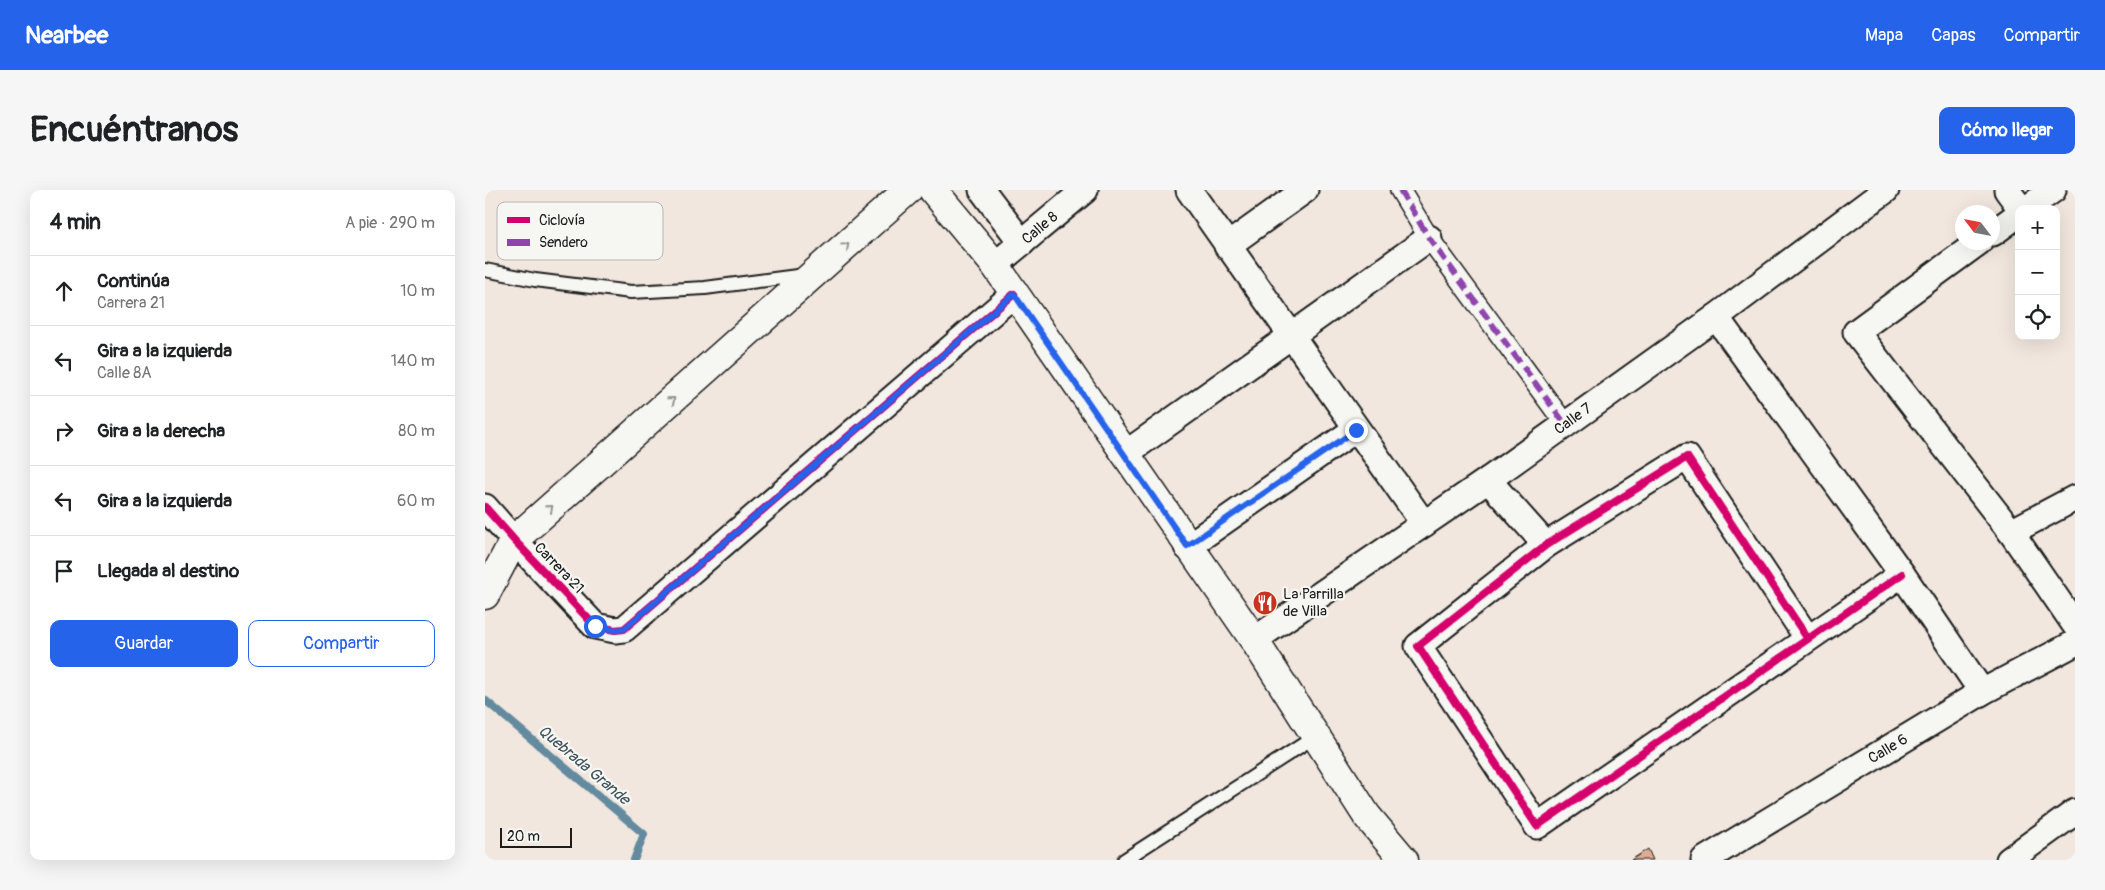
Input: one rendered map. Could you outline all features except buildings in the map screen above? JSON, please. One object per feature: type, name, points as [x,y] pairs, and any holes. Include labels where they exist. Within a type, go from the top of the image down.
[{"type":"main road","points":[[485,595],[514,540],[909,190]]},
{"type":"main road","points":[[933,190],[995,265],[1253,640],[1367,816],[1404,860]]},
{"type":"street","points":[[982,190],[1022,243]]},
{"type":"street","name":"Calle 8","points":[[995,265],[1085,190]]},
{"type":"street","points":[[1189,190],[1356,430],[1425,524]]},
{"type":"street","points":[[1227,246],[1305,190]]},
{"type":"street","points":[[1400,190],[1429,238],[1565,424]]},
{"type":"street","name":"Calle 7","points":[[1253,640],[1488,480],[1716,317],[1886,190]]},
{"type":"street","points":[[2007,190],[2018,205]]},
{"type":"street","points":[[2032,205],[2053,190]]},
{"type":"street","points":[[2000,228],[2015,217]]},
{"type":"street","points":[[1125,454],[1429,238]]},
{"type":"street","points":[[1968,250],[1856,332],[2011,532],[2075,625]]},
{"type":"street","name":"Carrera 21","points":[[485,506],[514,540],[595,626],[615,630],[624,629],[1014,294]]},
{"type":"street","points":[[1716,317],[1902,574],[1982,692]]},
{"type":"street","points":[[1187,546],[1356,430]]},
{"type":"street","points":[[1808,639],[1687,457],[1546,545],[1418,646],[1537,826],[1808,639],[1902,574]]},
{"type":"street","points":[[1488,480],[1546,545]]},
{"type":"street","points":[[2011,532],[2075,498]]},
{"type":"street","name":"Calle 6","points":[[1704,860],[1982,692],[2075,643]]},
{"type":"street","points":[[2009,860],[2075,812]]},
{"type":"lane","points":[[485,270],[535,280],[631,292],[705,288],[816,273]]},
{"type":"lane","points":[[1125,860],[1315,736]]},
{"type":"waterway","name":"Quebrada Grande","points":[[485,700],[644,834],[634,860]]},
{"type":"marked path","points":[[1400,190],[1429,238],[1565,424]]},
{"type":"cycle path","points":[[485,507],[595,626],[615,630],[624,629],[1014,294]]},
{"type":"cycle path","points":[[1808,639],[1687,457],[1546,545],[1418,646],[1537,826],[1902,574]]},
{"type":"place","name":"La Parrilla de Villa","points":[[1265,603]]},
{"type":"route","points":[[595,626],[605,629],[624,629],[1014,294],[1187,546],[1356,430]]}]
